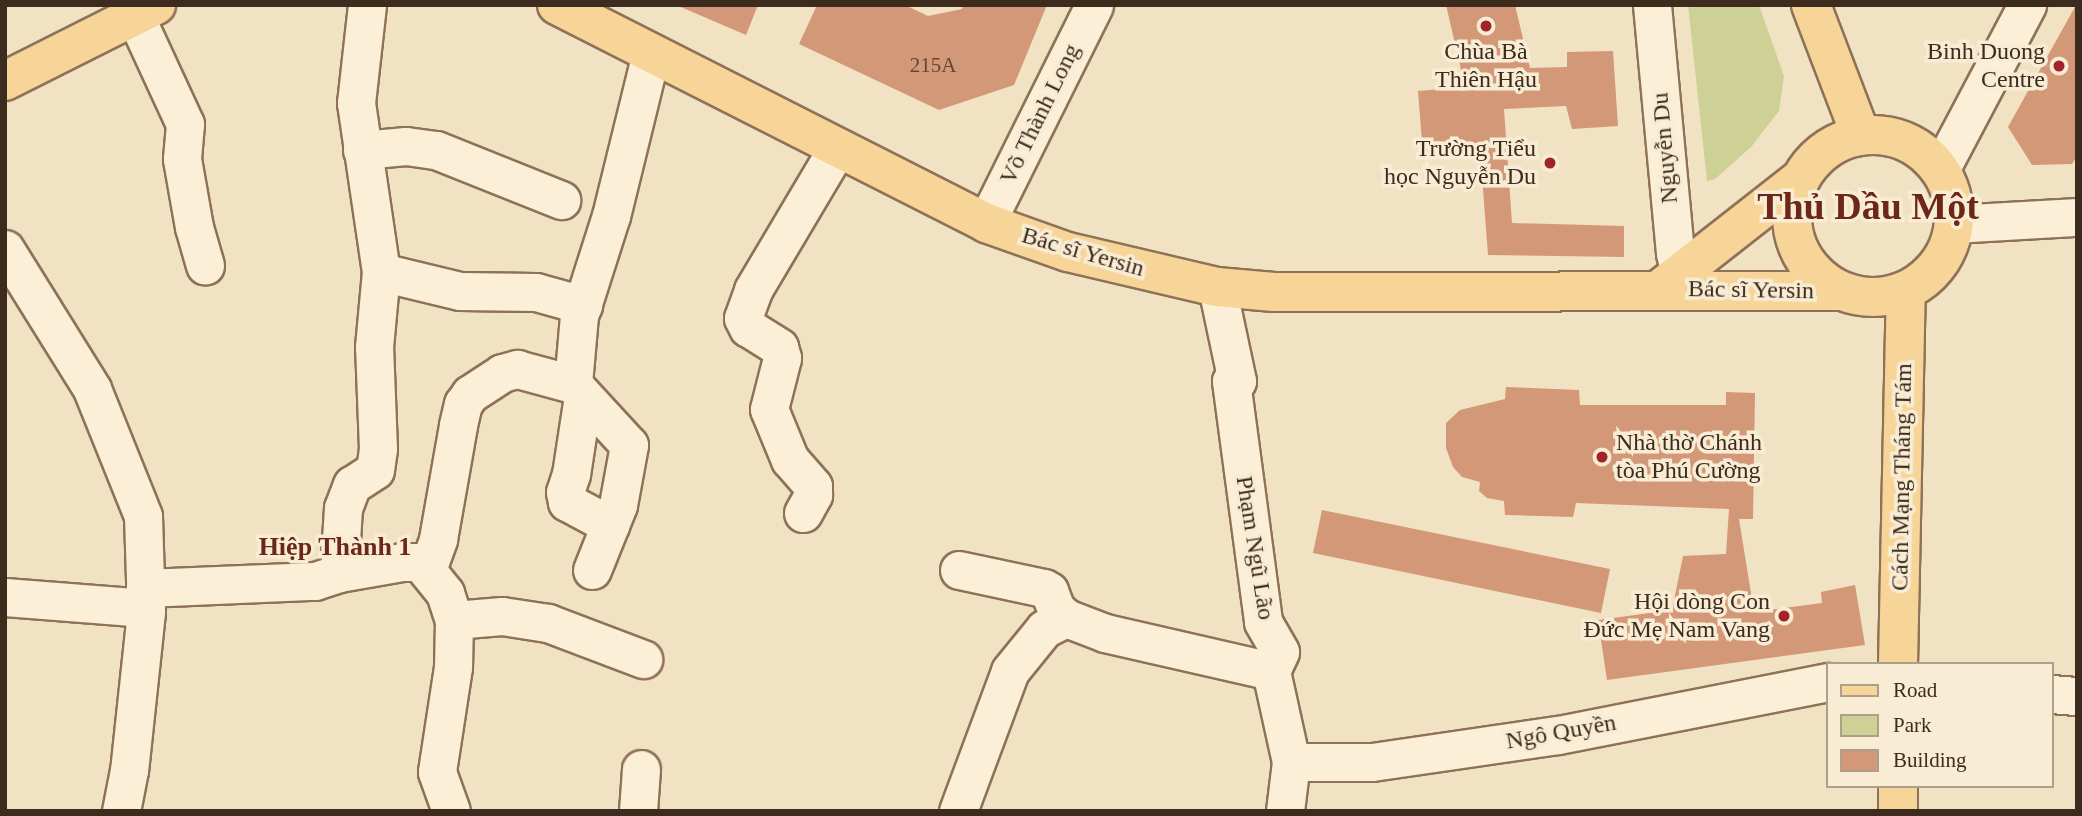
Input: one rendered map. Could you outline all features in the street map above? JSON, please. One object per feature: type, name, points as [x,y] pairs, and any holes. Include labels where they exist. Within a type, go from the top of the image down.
[{"type":"main road","name":"Bác sĩ Yersin","points":[[557,5],[986,223],[1068,252],[1217,287],[1274,292],[1674,284],[1842,291]]},
{"type":"main road","points":[[1811,5],[1861,136]]},
{"type":"main road","points":[[5,81],[146,12]]},
{"type":"main road","points":[[1884,135],[1905,142],[1924,153],[1940,170],[1951,196],[1954,224],[1949,245],[1939,264],[1924,280],[1906,291],[1885,297],[1863,297],[1842,291],[1819,277],[1802,256],[1793,232],[1792,205],[1800,180],[1815,159],[1829,149],[1861,136],[1884,135]]},
{"type":"main road","name":"Bác sĩ Yersin","points":[[1674,284],[1800,180]]},
{"type":"main road","name":"Cách Mạng Tháng Tám","points":[[1898,662],[1906,291]]},
{"type":"main road","points":[[1898,788],[1898,811]]},
{"type":"street","points":[[340,573],[343,508],[352,485],[375,470],[378,449],[374,347],[381,271],[356,103],[367,5]]},
{"type":"street","name":"Võ Thành Long","points":[[986,223],[1094,5]]},
{"type":"street","name":"Nguyễn Du","points":[[1652,5],[1675,253],[1674,284]]},
{"type":"street","points":[[1940,170],[2027,5]]},
{"type":"street","points":[[146,12],[186,124],[183,159],[194,227],[205,265]]},
{"type":"street","points":[[610,525],[568,502],[565,492],[571,474],[583,304],[611,216],[651,53]]},
{"type":"street","points":[[362,150],[406,146],[436,150],[561,200]]},
{"type":"street","points":[[803,513],[813,495],[813,486],[790,460],[769,409],[770,396],[782,358],[779,347],[748,328],[743,317],[753,290],[838,147]]},
{"type":"street","points":[[1954,224],[2077,217]]},
{"type":"street","points":[[5,249],[92,389],[143,516],[146,598],[129,770],[121,811]]},
{"type":"street","points":[[381,271],[431,286],[509,294],[536,292],[583,304]]},
{"type":"street","name":"Phạm Ngũ Lão","points":[[1217,287],[1237,381],[1231,381],[1263,622],[1280,652],[1271,671],[1291,762],[1284,811]]},
{"type":"street","points":[[427,570],[438,539],[458,425],[470,394],[502,373],[517,369],[578,390],[629,445],[618,505],[592,570]]},
{"type":"street","points":[[5,597],[146,598],[315,582],[340,573],[402,562],[420,562],[445,593],[454,620],[453,667],[437,772],[451,811]]},
{"type":"street","points":[[959,570],[1044,588],[1049,592],[1056,609],[1066,618],[1105,633],[1271,671]]},
{"type":"street","points":[[454,620],[502,616],[548,623],[643,659]]},
{"type":"street","points":[[958,811],[1010,671],[1044,629],[1066,618]]},
{"type":"street","name":"Ngô Quyền","points":[[1291,762],[1372,762],[1558,735],[1826,682]]},
{"type":"street","points":[[2054,694],[2077,696]]},
{"type":"street","points":[[638,811],[641,769]]},
{"type":"green space","points":[[1688,5],[1759,5],[1784,76],[1779,111],[1751,147],[1715,179],[1707,181]]},
{"type":"building","points":[[676,5],[758,5],[746,35]]},
{"type":"building","points":[[817,5],[905,5],[928,16],[962,9],[963,5],[1047,5],[1014,85],[939,110],[799,44]]},
{"type":"building","points":[[1446,5],[1515,5],[1530,68],[1567,67],[1567,52],[1613,51],[1618,126],[1572,129],[1566,106],[1504,109],[1512,223],[1624,226],[1624,257],[1488,255],[1480,150],[1423,155],[1418,91],[1465,87]]},
{"type":"building","name":"Binh Duong Centre","points":[[2076,5],[2077,156],[2072,164],[2032,165],[2008,127]]},
{"type":"building","name":"Nhà thờ Chánh tòa Phú Cường","points":[[1506,387],[1579,390],[1580,405],[1726,405],[1726,392],[1755,393],[1753,519],[1739,519],[1754,612],[1822,603],[1821,592],[1855,585],[1865,645],[1607,680],[1598,620],[1672,610],[1683,556],[1726,554],[1729,509],[1576,503],[1573,517],[1505,515],[1504,501],[1487,498],[1479,491],[1480,482],[1462,477],[1453,467],[1446,448],[1446,423],[1460,410],[1505,399]]},
{"type":"building","points":[[1322,510],[1610,569],[1601,613],[1313,553]]},
{"type":"place","name":"Chùa Bà Thiên Hậu","points":[[1486,26]]},
{"type":"place","name":"Binh Duong Centre","points":[[2059,66]]},
{"type":"place","name":"Trường Tiểu học Nguyễn Du","points":[[1550,163]]},
{"type":"place","name":"Nhà thờ Chánh tòa Phú Cường","points":[[1602,457]]},
{"type":"place","name":"Hội dòng Con Đức Mẹ Nam Vang","points":[[1784,616]]},
{"type":"district","name":"Thủ Dầu Một","points":[[1868,207]]},
{"type":"district","name":"Hiệp Thành 1","points":[[335,547]]}]
